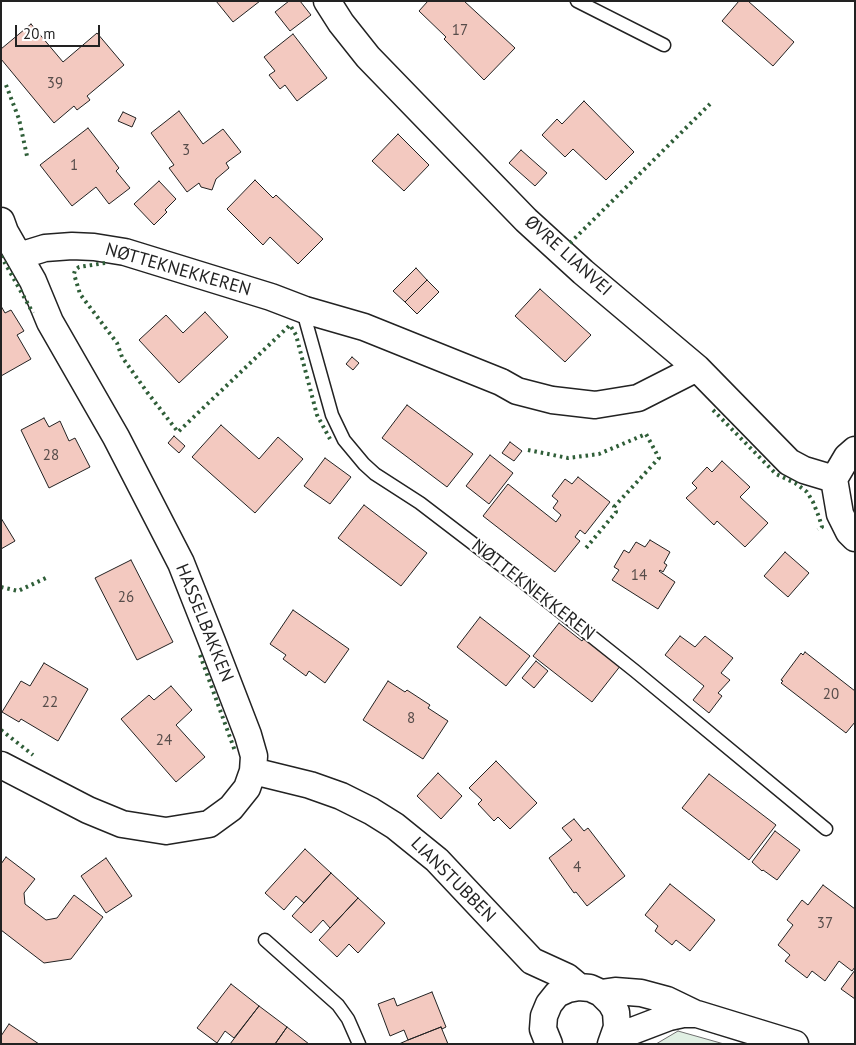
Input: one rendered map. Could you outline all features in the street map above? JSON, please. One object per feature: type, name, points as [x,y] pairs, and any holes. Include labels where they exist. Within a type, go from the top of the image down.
[{"type":"street","name":"ØVRE LIANVEI","points":[[327,1],[341,23],[368,57],[425,113],[504,198],[583,272],[697,368],[789,462],[804,470],[834,480]]},
{"type":"street","name":"HASSELBAKKEN","points":[[1,221],[33,281],[50,322],[112,428],[181,564],[248,735],[254,756],[253,770],[247,788],[231,808],[209,824],[166,831],[122,824],[88,810],[1,765]]},
{"type":"street","name":"NØTTEKNEKKEREN","points":[[19,256],[45,248],[72,246],[125,252],[364,327],[517,391],[552,400],[595,405],[638,398],[697,368]]},
{"type":"street","points":[[855,450],[846,456],[834,480],[840,514],[849,532],[855,538]]},
{"type":"street","name":"LIANSTUBBEN","points":[[253,770],[340,796],[396,826],[437,860],[532,961],[567,977],[611,1003],[616,1012],[617,1027],[612,1041]]},
{"type":"street","points":[[532,961],[544,1016],[543,1029],[549,1044]]},
{"type":"street","points":[[544,1016],[549,1004],[557,994],[568,988],[641,993],[667,1000],[697,1014],[795,1044]]},
{"type":"street","points":[[612,1041],[668,1017],[697,1014]]},
{"type":"lane","points":[[577,1],[664,45]]},
{"type":"lane","name":"NØTTEKNEKKEREN","points":[[305,310],[306,322],[332,415],[344,440],[364,464],[375,474],[420,503],[522,581],[635,671],[826,829]]},
{"type":"lane","points":[[266,940],[338,1005],[348,1019],[359,1044]]},
{"type":"green space","points":[[678,1031],[724,1044],[656,1044]]},
{"type":"building","points":[[216,1],[260,1],[233,22]]},
{"type":"building","points":[[289,1],[300,1],[311,15],[290,31],[275,12]]},
{"type":"building","points":[[428,1],[464,1],[515,48],[484,80],[444,39],[446,37],[419,11]]},
{"type":"building","points":[[739,1],[748,1],[794,42],[773,66],[722,21]]},
{"type":"building","points":[[31,24],[63,62],[97,33],[124,65],[87,96],[90,100],[77,110],[74,106],[54,123],[1,59],[1,49]]},
{"type":"building","points":[[293,34],[327,78],[297,101],[285,85],[280,89],[269,75],[275,71],[264,57]]},
{"type":"building","points":[[584,101],[634,152],[606,180],[573,149],[565,157],[542,135],[557,119],[562,124]]},
{"type":"building","points":[[179,111],[203,144],[223,129],[241,152],[226,163],[229,168],[216,179],[212,190],[201,187],[199,183],[187,192],[169,168],[174,165],[151,133]]},
{"type":"building","points":[[123,112],[136,118],[132,127],[118,121]]},
{"type":"building","points":[[88,128],[119,168],[116,171],[130,188],[109,204],[96,187],[72,206],[40,165]]},
{"type":"building","points":[[398,134],[429,165],[404,191],[372,161]]},
{"type":"building","points":[[521,150],[547,173],[535,186],[509,163]]},
{"type":"building","points":[[255,180],[273,198],[276,195],[323,239],[298,264],[270,237],[263,245],[227,209]]},
{"type":"building","points":[[159,181],[176,199],[165,210],[167,212],[154,225],[134,204]]},
{"type":"building","points":[[416,268],[427,280],[405,302],[393,291]]},
{"type":"building","points":[[427,280],[439,292],[417,314],[405,302]]},
{"type":"building","points":[[540,289],[591,335],[565,362],[515,316]]},
{"type":"building","points":[[1,306],[5,313],[11,310],[24,331],[17,335],[31,359],[1,376]]},
{"type":"building","points":[[205,312],[228,337],[179,383],[139,340],[166,315],[183,333]]},
{"type":"building","points":[[352,357],[359,363],[353,370],[346,364]]},
{"type":"building","points":[[407,405],[473,454],[447,487],[382,438]]},
{"type":"building","points":[[44,418],[49,427],[60,421],[69,441],[75,438],[90,467],[49,488],[21,430]]},
{"type":"building","points":[[221,425],[259,459],[278,437],[303,459],[255,513],[192,457]]},
{"type":"building","points":[[174,436],[185,446],[179,453],[168,443]]},
{"type":"building","points":[[510,442],[522,451],[514,461],[502,453]]},
{"type":"building","points":[[490,455],[513,473],[489,504],[466,486]]},
{"type":"building","points":[[325,458],[351,477],[330,504],[304,486]]},
{"type":"building","points":[[722,461],[750,487],[740,497],[768,523],[745,547],[717,521],[714,525],[686,498],[697,488],[692,483],[707,467],[712,472]]},
{"type":"building","points":[[578,477],[610,502],[585,534],[580,530],[575,537],[580,541],[555,572],[483,516],[508,484],[556,522],[561,515],[553,508],[558,501],[552,496],[565,479],[572,484]]},
{"type":"building","points":[[364,505],[427,553],[401,586],[338,538]]},
{"type":"building","points":[[1,518],[15,541],[1,549]]},
{"type":"building","points":[[650,540],[670,552],[664,563],[667,565],[663,572],[659,571],[675,582],[658,609],[612,580],[619,570],[614,567],[624,550],[629,553],[636,542],[645,547]]},
{"type":"building","points":[[785,552],[809,573],[788,597],[764,576]]},
{"type":"building","points":[[131,560],[173,642],[137,660],[95,578]]},
{"type":"building","points":[[293,610],[349,649],[325,683],[309,671],[306,676],[283,659],[286,655],[270,644]]},
{"type":"building","points":[[480,617],[530,656],[506,686],[457,647]]},
{"type":"building","points":[[559,623],[582,641],[585,637],[621,665],[592,702],[533,656]]},
{"type":"building","points":[[680,636],[695,647],[705,636],[733,658],[721,673],[730,680],[718,693],[722,696],[709,713],[693,700],[704,686],[665,655]]},
{"type":"building","points":[[805,652],[855,691],[855,722],[846,733],[781,683],[783,681],[781,680],[801,653],[803,655]]},
{"type":"building","points":[[536,661],[548,671],[534,688],[522,678]]},
{"type":"building","points":[[44,663],[88,689],[58,741],[21,719],[19,722],[2,712],[21,681],[30,686]]},
{"type":"building","points":[[388,681],[405,692],[407,690],[430,705],[428,708],[448,721],[423,759],[363,720]]},
{"type":"building","points":[[171,686],[192,710],[176,725],[205,757],[176,782],[121,719],[149,695],[154,700]]},
{"type":"building","points":[[496,761],[537,803],[510,829],[498,817],[494,821],[478,804],[482,800],[469,788]]},
{"type":"building","points":[[438,773],[462,796],[441,819],[417,796]]},
{"type":"building","points":[[709,774],[776,825],[749,860],[682,808]]},
{"type":"building","points":[[574,819],[584,831],[588,828],[625,876],[587,906],[576,892],[574,893],[549,858],[572,840],[562,828]]},
{"type":"building","points":[[775,831],[800,850],[777,880],[752,862]]},
{"type":"building","points":[[305,849],[331,873],[304,903],[296,896],[284,910],[265,893]]},
{"type":"building","points":[[6,857],[35,879],[24,893],[25,904],[46,920],[57,918],[74,895],[103,917],[71,959],[44,963],[1,930],[1,864]]},
{"type":"building","points":[[106,858],[132,896],[106,913],[81,876]]},
{"type":"building","points":[[331,873],[358,898],[330,928],[323,920],[311,933],[292,916]]},
{"type":"building","points":[[670,884],[715,920],[690,951],[676,940],[672,945],[655,931],[658,926],[645,915]]},
{"type":"building","points":[[823,885],[855,909],[855,967],[852,971],[839,961],[825,981],[812,971],[807,978],[785,961],[790,955],[778,945],[793,925],[787,920],[802,900],[808,905]]},
{"type":"building","points":[[358,898],[385,923],[358,953],[349,944],[337,957],[319,940]]},
{"type":"building","points":[[855,970],[855,999],[841,989]]},
{"type":"building","points":[[231,984],[259,1006],[234,1038],[225,1031],[217,1043],[197,1028]]},
{"type":"building","points":[[432,992],[446,1027],[442,1029],[441,1027],[408,1040],[404,1030],[390,1036],[378,1004],[394,998],[397,1006]]},
{"type":"building","points":[[259,1006],[287,1027],[275,1044],[230,1044]]},
{"type":"building","points":[[9,1024],[39,1044],[1,1044],[1,1036]]},
{"type":"building","points":[[287,1027],[309,1044],[275,1044]]},
{"type":"building","points":[[441,1027],[448,1044],[399,1044],[408,1040]]},
{"type":"hedge","points":[[6,85],[19,119],[27,156]]},
{"type":"hedge","points":[[570,243],[710,104]]},
{"type":"hedge","points":[[1,256],[33,313]]},
{"type":"hedge","points":[[105,263],[79,267],[75,270],[74,274],[80,294],[117,343],[122,357],[178,432],[290,325],[296,335],[317,415],[330,439]]},
{"type":"hedge","points":[[713,410],[776,474],[795,483],[807,492],[813,502],[822,527],[818,530]]},
{"type":"hedge","points":[[528,450],[568,458],[599,454],[646,434],[659,458],[614,507],[616,512],[586,548]]},
{"type":"hedge","points":[[1,587],[18,591],[48,577]]},
{"type":"hedge","points":[[200,655],[235,751]]},
{"type":"hedge","points":[[1,730],[33,755]]}]
